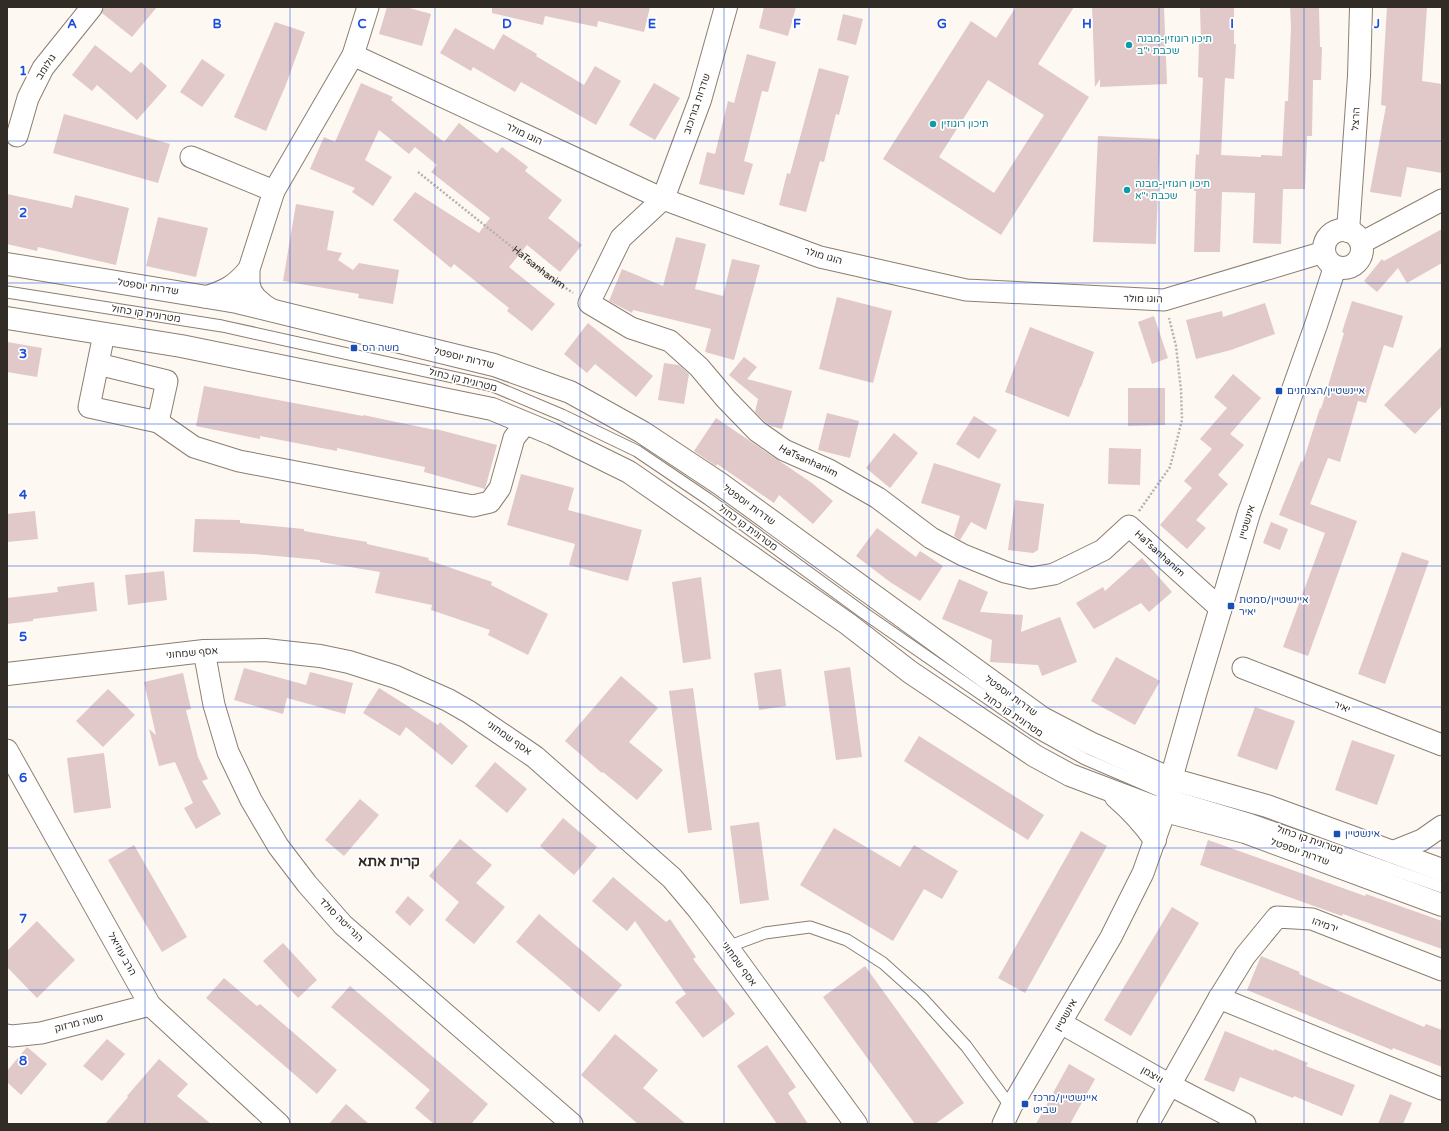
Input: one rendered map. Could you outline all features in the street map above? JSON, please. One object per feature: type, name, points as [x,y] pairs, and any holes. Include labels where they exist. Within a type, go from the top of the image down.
[{"type":"street","name":"גולומב","points":[[17,136],[28,98],[43,68],[92,7]]},
{"type":"street","points":[[274,311],[264,305],[251,291],[249,283],[249,269],[274,191],[353,55],[368,7]]},
{"type":"street","name":"שדרות בורוכוב","points":[[663,199],[700,100],[726,7]]},
{"type":"street","name":"הרצל","points":[[1354,237],[1361,7]]},
{"type":"street","name":"הוגו מולר","points":[[353,55],[663,199],[820,257],[966,290],[1164,300],[1329,259]]},
{"type":"street","points":[[191,157],[274,191]]},
{"type":"street","points":[[589,303],[621,238],[663,199]]},
{"type":"street","points":[[1354,237],[1442,200]]},
{"type":"street","points":[[1340,230],[1354,237],[1362,247],[1362,254],[1356,264],[1344,269],[1329,259],[1325,242],[1328,236],[1334,232],[1340,230]]},
{"type":"street","name":"אינשטיין","points":[[1007,1116],[1111,937],[1143,873],[1155,840],[1249,512],[1316,325],[1329,259]]},
{"type":"street","name":"שדרות יוספטל","points":[[7,264],[237,302],[494,365],[570,392],[642,432],[719,483],[1042,718],[1090,742],[1168,795],[1245,832],[1442,905]]},
{"type":"street","points":[[204,297],[221,292],[233,286],[249,269]]},
{"type":"street","name":"HaTsanhanim","points":[[589,303],[631,328],[670,341],[699,367],[726,399],[757,431],[784,450],[829,470],[878,498],[931,538],[963,555],[1005,572],[1031,578],[1054,574],[1103,550],[1129,526],[1221,609]]},
{"type":"street","name":"שדרות יוספטל","points":[[7,318],[181,346],[492,409],[526,422],[629,472],[848,624],[910,672],[1035,756],[1070,775],[1107,790],[1267,806],[1442,870]]},
{"type":"street","points":[[104,334],[89,407],[158,422],[194,447],[239,461],[474,506],[490,502],[500,488],[514,438],[526,422]]},
{"type":"street","points":[[98,364],[167,381],[158,422]]},
{"type":"street","name":"אסף שמחוני","points":[[7,674],[204,651],[265,650],[291,652],[328,658],[396,677],[435,693],[469,712],[535,757],[672,878],[727,947],[856,1124]]},
{"type":"street","name":"הנרייטה סולד","points":[[204,651],[214,705],[228,752],[251,800],[278,846],[307,884],[343,925],[572,1124]]},
{"type":"street","name":"יאיר","points":[[1243,668],[1442,745]]},
{"type":"street","name":"הרב עוזיאל","points":[[7,750],[150,1005],[279,1124]]},
{"type":"street","points":[[1107,790],[1131,810],[1147,828],[1155,840]]},
{"type":"street","points":[[1392,852],[1422,840],[1442,826]]},
{"type":"street","name":"ירמיהו","points":[[1148,1124],[1219,998],[1245,956],[1277,917],[1312,919],[1442,970]]},
{"type":"street","points":[[1219,998],[1442,1089]]},
{"type":"street","name":"משה מרזוק","points":[[7,1035],[12,1036],[41,1033],[150,1005]]},
{"type":"street","name":"וויצמן","points":[[1061,1023],[1170,1085],[1245,1124]]},
{"type":"lane","name":"מטרונית קו כחול","points":[[7,292],[237,329],[493,386],[562,415],[637,451],[708,499],[864,613],[1033,730],[1085,759],[1168,795],[1249,819],[1442,887]]},
{"type":"lane","points":[[727,947],[765,933],[810,927],[847,940],[883,963],[922,998],[966,1046],[1007,1116]]},
{"type":"path","name":"HaTsanhanim","points":[[418,172],[547,275],[589,303]]},
{"type":"path","points":[[1129,526],[1170,467],[1182,420],[1181,390],[1176,346],[1164,300]]},
{"type":"building","points":[[104,7],[157,7],[132,37],[102,13]]},
{"type":"building","points":[[387,7],[406,7],[431,14],[422,46],[379,34]]},
{"type":"building","points":[[492,7],[650,7],[644,32],[598,21],[597,27],[545,16],[543,25],[492,13]]},
{"type":"building","points":[[764,7],[796,7],[788,36],[759,28]]},
{"type":"building","name":"תיכון רוגוזין","points":[[1016,7],[1074,7],[1038,64],[1089,97],[1001,235],[883,159],[971,21],[996,38]],"holes":[[[988,80],[1044,115],[994,193],[939,157]]]},
{"type":"building","name":"תיכון רוגוזין-מבנה שכבת י\"ב","points":[[1092,7],[1164,7],[1167,84],[1100,87],[1100,79],[1095,87]]},
{"type":"building","points":[[1200,7],[1234,7],[1234,44],[1236,44],[1234,79],[1225,78],[1221,155],[1261,157],[1261,155],[1282,156],[1285,101],[1288,101],[1291,26],[1290,7],[1319,7],[1320,47],[1322,47],[1321,80],[1313,80],[1312,136],[1307,136],[1305,189],[1283,189],[1281,244],[1253,243],[1255,193],[1222,192],[1220,252],[1194,252],[1196,191],[1194,191],[1196,154],[1199,155],[1203,78],[1198,77],[1199,42],[1201,43]]},
{"type":"building","points":[[1387,7],[1427,7],[1422,81],[1442,84],[1442,173],[1407,167],[1401,197],[1370,192],[1386,106],[1381,105]]},
{"type":"building","points":[[843,14],[863,19],[856,45],[837,40]]},
{"type":"building","points":[[275,22],[305,32],[285,87],[266,131],[234,117]]},
{"type":"building","points":[[455,28],[494,50],[503,34],[584,85],[595,66],[621,81],[596,125],[521,82],[515,92],[473,67],[471,71],[440,53]]},
{"type":"building","points":[[95,45],[131,73],[141,62],[167,86],[137,120],[97,85],[92,91],[72,75]]},
{"type":"building","points":[[747,54],[776,62],[768,92],[762,91],[744,161],[753,164],[744,195],[699,184],[707,152],[715,154],[728,101],[734,103]]},
{"type":"building","points":[[202,59],[225,75],[202,107],[180,92]]},
{"type":"building","points":[[819,68],[849,76],[839,115],[836,114],[824,162],[820,161],[806,212],[779,205],[787,173],[790,174]]},
{"type":"building","points":[[361,83],[393,97],[391,100],[444,142],[459,123],[497,153],[502,147],[528,167],[525,171],[562,200],[548,218],[582,245],[560,272],[527,245],[509,267],[555,304],[532,331],[507,311],[509,308],[454,264],[451,268],[393,220],[415,192],[479,233],[490,218],[431,172],[437,165],[415,147],[409,154],[379,130],[365,160],[392,177],[373,206],[352,192],[355,188],[310,169],[324,137],[335,142]]},
{"type":"building","points":[[654,83],[680,98],[655,140],[629,125]]},
{"type":"building","points":[[64,114],[170,144],[158,183],[53,153]]},
{"type":"building","name":"תיכון רוגוזין-מבנה שכבת י\"א","points":[[1098,136],[1160,139],[1156,244],[1093,242]]},
{"type":"building","points":[[7,194],[72,208],[75,195],[129,208],[116,265],[38,247],[37,251],[7,244]]},
{"type":"building","points":[[296,204],[334,211],[327,250],[342,253],[338,260],[353,270],[359,263],[399,270],[393,304],[358,298],[359,294],[283,281]]},
{"type":"building","points":[[158,217],[208,228],[196,277],[146,266]]},
{"type":"building","points":[[1442,229],[1442,263],[1407,283],[1398,268],[1377,292],[1364,281],[1382,259],[1384,261]]},
{"type":"building","points":[[676,237],[706,244],[695,289],[723,296],[732,259],[760,265],[734,360],[705,352],[711,329],[633,310],[632,313],[609,301],[622,269],[663,286]]},
{"type":"building","points":[[837,297],[892,311],[873,383],[819,369]]},
{"type":"building","points":[[1352,301],[1403,316],[1393,348],[1384,345],[1366,403],[1358,401],[1340,462],[1328,458],[1310,504],[1357,521],[1308,656],[1283,647],[1325,533],[1279,515],[1301,461],[1303,462],[1320,408],[1321,409]]},
{"type":"building","points":[[1265,303],[1275,334],[1231,350],[1196,359],[1186,320],[1222,311],[1223,317]]},
{"type":"building","points":[[1154,316],[1168,358],[1152,364],[1138,322]]},
{"type":"building","points":[[588,323],[653,376],[636,397],[595,364],[587,373],[564,354]]},
{"type":"building","points":[[1030,327],[1094,352],[1069,417],[1005,392]]},
{"type":"building","points":[[7,342],[42,348],[37,377],[7,372]]},
{"type":"building","points":[[1442,346],[1442,406],[1415,434],[1384,405]]},
{"type":"building","points":[[744,357],[757,367],[747,379],[792,391],[782,429],[771,426],[755,412],[758,399],[729,375]]},
{"type":"building","points":[[664,363],[679,365],[689,374],[684,404],[658,400]]},
{"type":"building","points":[[1233,374],[1261,398],[1230,434],[1244,445],[1218,475],[1228,484],[1196,520],[1206,528],[1187,549],[1160,525],[1192,488],[1184,481],[1212,449],[1200,439],[1227,408],[1214,397]]},
{"type":"building","points":[[204,386],[436,429],[497,445],[485,489],[424,472],[425,467],[337,448],[337,451],[260,436],[260,439],[196,426]]},
{"type":"building","points":[[1128,388],[1165,388],[1165,425],[1128,426]]},
{"type":"building","points":[[827,413],[859,421],[850,458],[818,450]]},
{"type":"building","points":[[974,416],[997,430],[979,459],[956,444]]},
{"type":"building","points":[[716,418],[812,483],[833,501],[813,524],[779,495],[774,503],[717,464],[716,466],[694,451]]},
{"type":"building","points":[[894,433],[918,453],[890,488],[866,468]]},
{"type":"building","points":[[1109,448],[1141,449],[1140,485],[1108,484]]},
{"type":"building","points":[[934,463],[1001,484],[986,530],[971,522],[960,540],[954,536],[960,516],[921,503]]},
{"type":"building","points":[[521,474],[574,488],[568,510],[642,530],[628,581],[569,565],[575,544],[507,525]]},
{"type":"building","points":[[1015,500],[1044,504],[1038,550],[1033,553],[1008,550]]},
{"type":"building","points":[[35,511],[38,539],[7,542],[7,514]]},
{"type":"building","points":[[195,519],[240,520],[240,523],[304,529],[304,531],[367,542],[367,544],[429,558],[428,560],[492,582],[491,585],[548,614],[528,655],[488,635],[490,630],[431,610],[432,605],[375,593],[380,572],[320,562],[320,560],[254,554],[193,552]]},
{"type":"building","points":[[1271,522],[1288,529],[1280,550],[1263,543]]},
{"type":"building","points":[[877,528],[916,557],[920,551],[943,566],[920,601],[890,582],[856,556]]},
{"type":"building","points":[[1402,552],[1429,561],[1385,684],[1358,674]]},
{"type":"building","points":[[1142,558],[1172,592],[1149,612],[1141,603],[1094,629],[1076,603],[1103,587],[1105,591]]},
{"type":"building","points":[[164,571],[167,600],[128,605],[125,575]]},
{"type":"building","points":[[701,577],[711,659],[683,663],[672,582]]},
{"type":"building","points":[[959,579],[988,592],[980,612],[1023,615],[1021,632],[1060,617],[1077,662],[1042,676],[1038,665],[990,662],[992,640],[942,619]]},
{"type":"building","points":[[94,582],[97,611],[33,619],[33,621],[7,624],[7,598],[58,592],[57,587]]},
{"type":"building","points":[[1116,657],[1160,681],[1135,725],[1091,701]]},
{"type":"building","points":[[850,667],[862,757],[836,760],[824,671]]},
{"type":"building","points":[[244,668],[306,685],[310,672],[353,683],[345,714],[287,698],[283,714],[234,700]]},
{"type":"building","points":[[781,669],[786,706],[759,710],[754,673]]},
{"type":"building","points":[[183,673],[191,709],[186,710],[198,757],[208,779],[202,781],[221,814],[196,829],[184,808],[193,803],[175,762],[159,766],[149,729],[156,735],[144,682]]},
{"type":"building","points":[[621,676],[658,708],[629,742],[663,770],[637,800],[603,772],[602,773],[565,741]]},
{"type":"building","points":[[379,688],[438,725],[440,722],[468,746],[452,765],[406,727],[400,736],[363,713]]},
{"type":"building","points":[[693,688],[712,830],[688,833],[669,691]]},
{"type":"building","points":[[108,689],[135,715],[103,747],[76,721]]},
{"type":"building","points":[[1255,707],[1295,721],[1277,770],[1237,756]]},
{"type":"building","points":[[919,736],[1044,815],[1028,840],[904,761]]},
{"type":"building","points":[[1352,740],[1395,755],[1377,805],[1335,790]]},
{"type":"building","points":[[104,753],[111,808],[74,813],[67,758]]},
{"type":"building","points":[[495,762],[527,789],[507,813],[475,786]]},
{"type":"building","points":[[360,799],[379,815],[344,856],[325,840]]},
{"type":"building","points":[[563,818],[597,847],[574,875],[540,846]]},
{"type":"building","points":[[759,822],[769,900],[740,904],[730,826]]},
{"type":"building","points":[[834,828],[900,867],[914,845],[958,871],[942,899],[924,889],[893,941],[800,885]]},
{"type":"building","points":[[1081,831],[1107,846],[1025,993],[998,978]]},
{"type":"building","points":[[460,839],[492,865],[476,883],[505,907],[474,944],[445,920],[459,902],[429,876]]},
{"type":"building","points":[[1208,840],[1365,896],[1366,894],[1442,921],[1442,949],[1343,914],[1342,916],[1200,865]]},
{"type":"building","points":[[134,845],[187,937],[162,952],[108,860]]},
{"type":"building","points":[[613,877],[666,922],[670,919],[696,957],[693,959],[735,1014],[703,1038],[675,1002],[686,994],[635,921],[627,931],[592,901]]},
{"type":"building","points":[[408,896],[424,910],[410,926],[395,912]]},
{"type":"building","points":[[1172,907],[1199,923],[1131,1036],[1104,1020]]},
{"type":"building","points":[[539,914],[622,985],[599,1012],[516,942]]},
{"type":"building","points":[[37,921],[75,960],[37,998],[7,967],[7,951]]},
{"type":"building","points":[[283,943],[317,980],[298,998],[263,961]]},
{"type":"building","points":[[1261,956],[1300,972],[1299,974],[1424,1027],[1426,1024],[1442,1030],[1442,1067],[1393,1048],[1392,1050],[1247,990]]},
{"type":"building","points":[[865,966],[964,1103],[935,1124],[915,1124],[823,997]]},
{"type":"building","points":[[224,978],[257,1006],[260,1004],[337,1070],[317,1094],[206,998]]},
{"type":"building","points":[[350,986],[488,1104],[471,1124],[434,1124],[415,1108],[430,1090],[331,1007]]},
{"type":"building","points":[[1225,1031],[1308,1063],[1306,1066],[1355,1085],[1342,1116],[1294,1096],[1293,1098],[1240,1077],[1234,1092],[1204,1080]]},
{"type":"building","points":[[615,1034],[658,1070],[643,1088],[686,1124],[638,1124],[581,1075]]},
{"type":"building","points":[[107,1039],[125,1054],[102,1081],[83,1066]]},
{"type":"building","points":[[767,1045],[796,1087],[788,1093],[808,1124],[777,1124],[737,1066]]},
{"type":"building","points":[[27,1047],[47,1064],[21,1095],[7,1082],[7,1071]]},
{"type":"building","points":[[159,1059],[188,1084],[177,1096],[211,1124],[105,1124],[128,1097],[127,1096]]},
{"type":"building","points":[[1069,1064],[1095,1079],[1070,1124],[1036,1124]]},
{"type":"building","points":[[1390,1094],[1412,1103],[1403,1124],[1378,1124]]},
{"type":"building","points":[[346,1104],[369,1124],[329,1124]]},
{"type":"place","name":"תיכון רוגוזין-מבנה שכבת י\"ב","points":[[1129,45]]},
{"type":"place","name":"תיכון רוגוזין","points":[[933,124]]},
{"type":"place","name":"תיכון רוגוזין-מבנה שכבת י\"א","points":[[1127,190]]},
{"type":"place","name":"משה הס","points":[[354,348]]},
{"type":"place","name":"איינשטיין/הצנחנים","points":[[1279,391]]},
{"type":"place","name":"איינשטיין/סמטת יאיר","points":[[1231,606]]},
{"type":"place","name":"אינשטיין","points":[[1337,834]]},
{"type":"place","name":"איינשטיין/מרכז שביט","points":[[1025,1104]]},
{"type":"district","name":"קרית אתא","points":[[389,861]]}]
